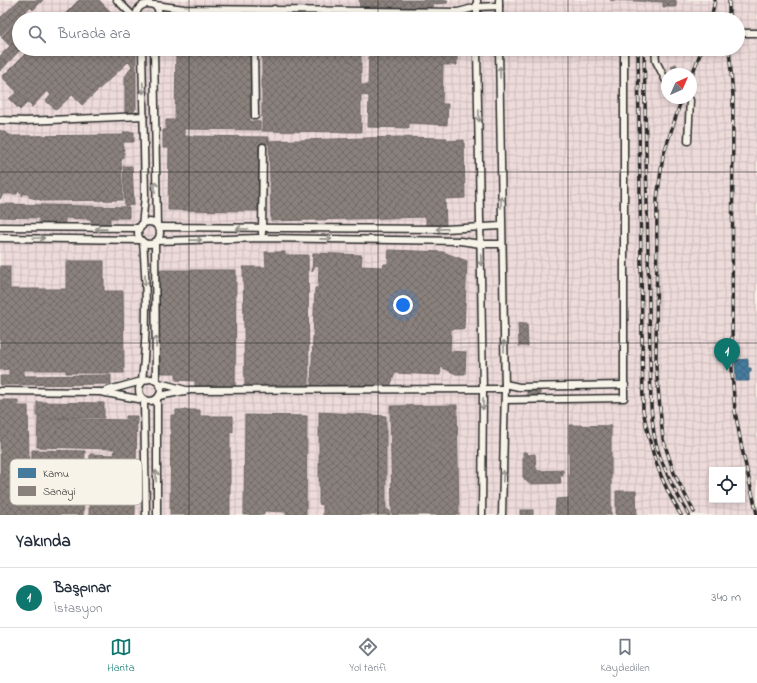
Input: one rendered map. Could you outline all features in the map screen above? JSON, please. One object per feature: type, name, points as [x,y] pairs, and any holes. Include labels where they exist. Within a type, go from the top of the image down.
[{"type":"street","points":[[117,0],[129,12]]},
{"type":"street","points":[[137,0],[143,4]]},
{"type":"street","points":[[137,12],[143,4],[151,3],[155,5],[184,9],[458,12],[477,3],[499,3]]},
{"type":"street","points":[[155,5],[160,12]]},
{"type":"street","points":[[745,32],[757,33]]},
{"type":"street","points":[[142,56],[145,196],[139,235],[142,241],[145,267],[145,333],[142,381],[138,390],[139,394],[144,400],[146,515]]},
{"type":"street","points":[[154,56],[157,226],[160,236],[156,242],[158,382],[161,389],[158,398],[157,515]]},
{"type":"street","points":[[254,56],[255,116]]},
{"type":"street","points":[[478,56],[483,390],[482,515]]},
{"type":"street","points":[[499,56],[505,387],[502,515]]},
{"type":"street","points":[[505,400],[624,398],[624,56]]},
{"type":"street","points":[[656,56],[656,61],[661,71]]},
{"type":"street","points":[[688,141],[690,104]]},
{"type":"street","points":[[0,120],[26,121],[144,116]]},
{"type":"street","points":[[262,238],[263,147]]},
{"type":"street","points":[[0,227],[141,227],[151,223],[157,226],[262,229],[445,229],[501,226]]},
{"type":"street","points":[[53,228],[53,238]]},
{"type":"street","points":[[0,238],[142,241],[149,244],[156,242],[262,238],[460,241],[481,244],[502,244]]},
{"type":"street","points":[[100,392],[148,378],[190,390],[483,390],[505,387],[625,385]]},
{"type":"street","points":[[0,391],[100,392],[150,401],[190,390]]},
{"type":"shaded area","points":[[0,0],[757,0],[757,515],[0,515]]},
{"type":"building: Kamu","points":[[748,359],[748,368],[751,368],[751,372],[749,372],[749,381],[736,381],[735,360]]},
{"type":"building: Sanayi","points":[[19,0],[43,0],[33,10],[30,7],[25,12],[12,12],[12,24],[0,36],[0,18]]},
{"type":"building: Sanayi","points":[[79,0],[99,0],[111,12],[67,12]]},
{"type":"building: Sanayi","points":[[359,0],[448,0],[447,3],[434,4],[433,7],[360,8]]},
{"type":"building: Sanayi","points":[[610,0],[676,0],[676,7],[663,7],[663,2]]},
{"type":"building: Sanayi","points":[[12,26],[12,56],[14,56],[0,71],[0,56],[10,46],[1,37]]},
{"type":"building: Sanayi","points":[[23,56],[136,56],[136,108],[132,114],[125,114],[125,77],[132,66],[128,62],[82,105],[72,95],[56,110],[46,101],[51,95],[47,91],[32,107],[2,77]]},
{"type":"building: Sanayi","points":[[176,56],[251,56],[250,121],[260,122],[260,130],[184,129],[184,136],[269,137],[269,144],[259,144],[258,211],[168,210],[169,148],[163,148],[163,130],[166,130],[166,120],[175,120]]},
{"type":"building: Sanayi","points":[[262,56],[361,56],[361,132],[262,131]]},
{"type":"building: Sanayi","points":[[369,56],[457,56],[457,65],[443,65],[442,104],[448,104],[447,125],[409,123],[409,128],[368,127],[369,96],[362,95],[362,85],[368,85]]},
{"type":"building: Sanayi","points":[[0,58],[7,64],[0,71]]},
{"type":"building: Sanayi","points":[[676,64],[678,68],[672,68],[671,66]]},
{"type":"building: Sanayi","points":[[17,92],[27,103],[20,110],[9,99]]},
{"type":"building: Sanayi","points":[[0,130],[12,136],[123,135],[124,132],[134,132],[134,142],[123,142],[124,156],[121,161],[123,200],[44,201],[29,197],[29,194],[23,194],[22,196],[22,193],[18,191],[17,194],[3,194],[0,199]]},
{"type":"building: Sanayi","points":[[398,137],[447,138],[447,141],[464,140],[465,198],[445,199],[446,226],[426,226],[426,217],[271,221],[269,141]]},
{"type":"building: Sanayi","points":[[123,166],[132,166],[134,205],[125,206]]},
{"type":"building: Sanayi","points":[[0,204],[129,207],[129,218],[110,218],[110,228],[91,227],[91,219],[65,218],[65,226],[39,226],[39,218],[0,217]]},
{"type":"building: Sanayi","points":[[389,250],[443,252],[467,261],[464,329],[451,329],[450,351],[466,352],[465,374],[456,374],[441,367],[440,375],[395,373],[390,387],[319,384],[318,386],[311,386],[315,288],[318,288],[319,266],[315,265],[312,272],[313,253],[362,255],[361,266],[383,267],[384,264],[388,264]]},
{"type":"building: Sanayi","points":[[265,252],[285,252],[285,255],[308,255],[309,385],[245,385],[243,267],[266,267]]},
{"type":"building: Sanayi","points":[[66,261],[104,261],[104,291],[123,291],[124,373],[66,373],[66,370],[24,370],[24,376],[111,375],[111,384],[0,385],[0,376],[9,376],[9,369],[0,370],[0,289],[66,289]]},
{"type":"building: Sanayi","points":[[0,266],[10,266],[10,288],[0,288]]},
{"type":"building: Sanayi","points":[[159,270],[236,270],[235,387],[195,387],[195,381],[176,380],[176,373],[159,373]]},
{"type":"building: Sanayi","points":[[518,323],[527,323],[528,346],[519,346]]},
{"type":"building: Sanayi","points":[[527,390],[540,390],[540,396],[527,397]]},
{"type":"building: Sanayi","points":[[0,400],[18,400],[18,406],[28,406],[29,459],[10,459],[10,505],[30,505],[30,515],[0,515]]},
{"type":"building: Sanayi","points":[[37,402],[104,403],[104,418],[37,417]]},
{"type":"building: Sanayi","points":[[457,405],[459,515],[392,515],[390,406]]},
{"type":"building: Sanayi","points":[[176,410],[200,410],[200,416],[233,416],[233,432],[230,431],[230,515],[170,515],[171,415],[176,415]]},
{"type":"building: Sanayi","points":[[319,412],[386,416],[386,509],[390,511],[390,515],[323,515],[323,505],[319,504]]},
{"type":"building: Sanayi","points":[[245,415],[307,416],[306,515],[286,515],[286,512],[264,511],[264,515],[244,515]]},
{"type":"building: Sanayi","points":[[126,416],[137,416],[136,459],[90,459],[90,454],[114,455],[115,449],[37,447],[38,418],[126,420]]},
{"type":"building: Sanayi","points":[[569,425],[611,426],[611,515],[555,515],[556,499],[569,498]]},
{"type":"building: Sanayi","points":[[32,450],[85,451],[85,459],[32,459]]},
{"type":"building: Sanayi","points":[[523,452],[527,452],[528,455],[535,454],[536,468],[538,471],[563,470],[563,476],[560,476],[561,483],[530,484],[526,481],[523,477]]},
{"type":"building: Sanayi","points":[[616,491],[636,491],[637,515],[616,515]]},
{"type":"building: Sanayi","points":[[31,505],[83,505],[83,515],[31,515]]},
{"type":"building: Sanayi","points":[[89,505],[135,505],[135,515],[89,515]]},
{"type":"building: Sanayi","points":[[520,510],[533,510],[533,515],[520,515]]},
{"type":"railway","points":[[712,12],[715,0]]},
{"type":"railway","points":[[729,0],[729,12]]},
{"type":"railway","points":[[638,56],[643,410],[649,439],[661,477],[681,515]]},
{"type":"railway","points":[[644,56],[651,406],[653,427],[655,439],[665,469],[689,515]]},
{"type":"railway","points":[[695,68],[699,56]]},
{"type":"railway","points":[[730,56],[733,95],[732,371],[735,411],[757,514]]},
{"type":"railway","points":[[680,104],[663,156],[657,199],[656,367],[663,439],[674,473],[694,512]]},
{"type":"place","name":"Başpınar","points":[[727,371]]}]
